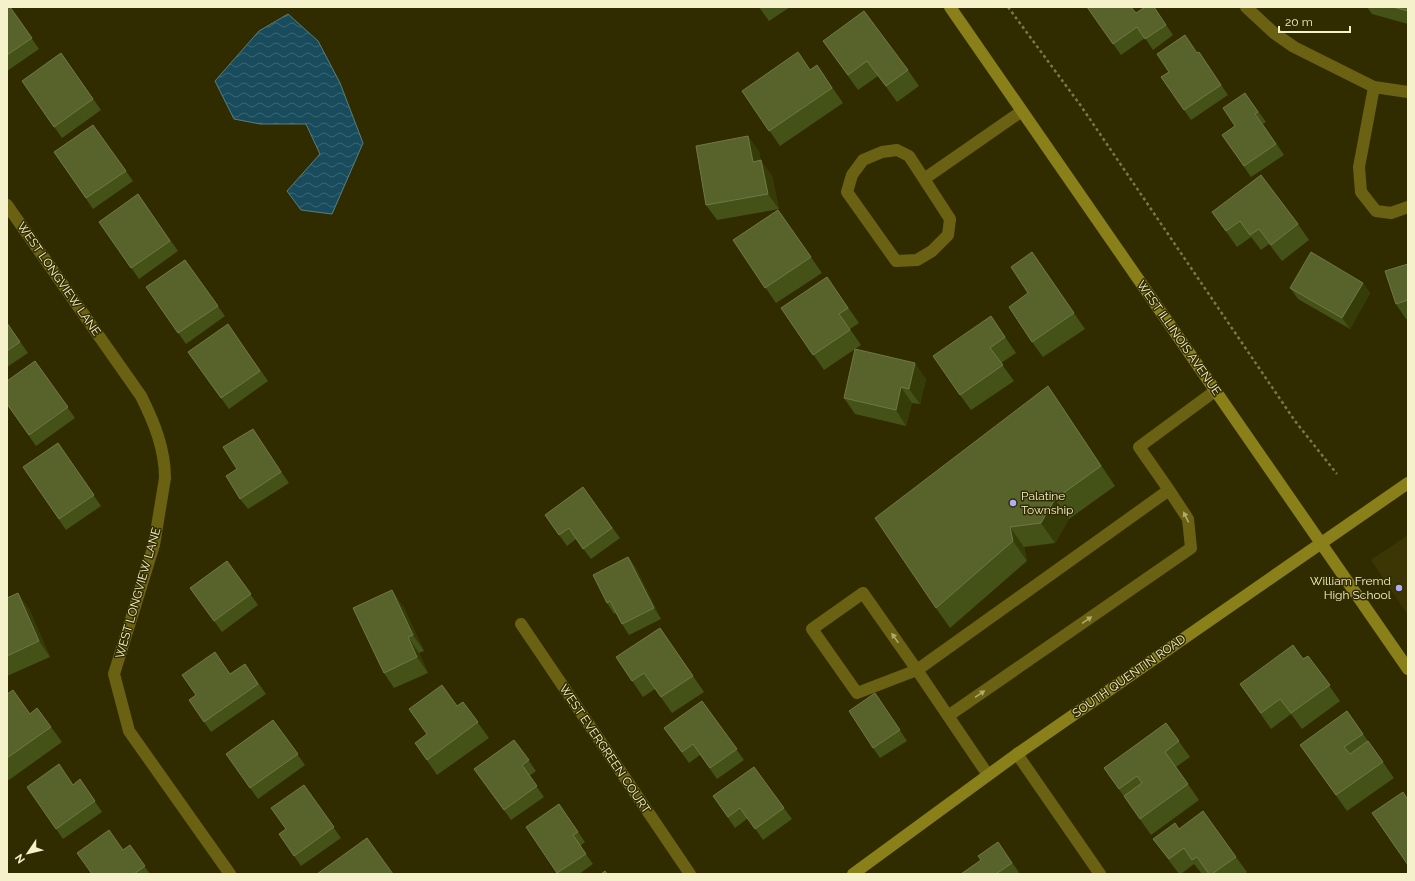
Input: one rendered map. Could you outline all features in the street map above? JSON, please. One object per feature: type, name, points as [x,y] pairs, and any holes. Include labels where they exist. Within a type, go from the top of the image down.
[{"type":"main road","name":"WEST ILLINOIS AVENUE","points":[[950,7],[1408,669]]},
{"type":"main road","name":"SOUTH QUENTIN ROAD","points":[[853,874],[1017,754],[1408,483]]},
{"type":"street","points":[[1246,7],[1274,33],[1294,47],[1374,87],[1408,92]]},
{"type":"street","points":[[1374,87],[1359,167],[1361,192],[1376,211],[1391,213],[1408,207]]},
{"type":"street","points":[[924,179],[1022,111]]},
{"type":"street","points":[[897,150],[909,156],[924,179],[950,219],[948,235],[932,251],[917,260],[896,261],[847,192],[852,175],[864,160],[882,152],[897,150]]},
{"type":"street","name":"WEST LONGVIEW LANE","points":[[7,204],[141,396],[154,424],[161,445],[165,468],[165,478],[154,545],[114,674],[129,731],[230,874]]},
{"type":"street","points":[[948,716],[1191,548],[1188,519],[1139,447],[1215,391]]},
{"type":"street","points":[[988,775],[917,670],[863,593],[812,629],[857,693],[917,670],[1169,490]]},
{"type":"street","name":"WEST EVERGREEN COURT","points":[[520,624],[690,874]]},
{"type":"street","points":[[1017,754],[1100,874]]},
{"type":"path","points":[[1008,7],[1081,106],[1295,421],[1337,474]]},
{"type":"shaded area","name":"William Fremd High School","points":[[1408,535],[1408,615],[1371,560]]},
{"type":"water","points":[[288,14],[318,41],[340,83],[363,143],[332,214],[301,210],[287,191],[320,154],[306,124],[260,124],[234,119],[215,81],[259,31]]},
{"type":"building","points":[[7,7],[10,7],[32,38],[7,55]]},
{"type":"building","points":[[1087,7],[1131,7],[1136,13],[1145,7],[1154,7],[1166,25],[1145,39],[1137,27],[1113,44]]},
{"type":"building","points":[[1393,7],[1408,7],[1408,11]]},
{"type":"building","points":[[864,11],[908,70],[886,86],[867,61],[848,75],[823,41]]},
{"type":"building","points":[[1185,35],[1197,53],[1199,52],[1221,85],[1184,110],[1161,77],[1169,72],[1157,54]]},
{"type":"building","points":[[798,52],[810,70],[817,65],[832,88],[769,131],[742,91]]},
{"type":"building","points":[[61,53],[93,99],[54,127],[22,81]]},
{"type":"building","points":[[1245,93],[1258,112],[1255,114],[1276,144],[1244,166],[1222,135],[1235,126],[1223,108]]},
{"type":"building","points":[[93,125],[126,171],[86,198],[54,152]]},
{"type":"building","points":[[748,136],[753,162],[761,160],[768,194],[706,205],[696,146]]},
{"type":"building","points":[[1261,175],[1298,224],[1271,245],[1259,229],[1250,235],[1240,221],[1226,231],[1212,212]]},
{"type":"building","points":[[138,194],[170,241],[131,268],[99,222]]},
{"type":"building","points":[[778,210],[811,257],[765,288],[733,240]]},
{"type":"building","points":[[1032,252],[1074,313],[1032,342],[1009,307],[1028,293],[1011,267]]},
{"type":"building","points":[[1311,252],[1363,283],[1342,318],[1290,288]]},
{"type":"building","points":[[185,260],[218,306],[178,333],[146,287]]},
{"type":"building","points":[[1408,264],[1408,300],[1396,304],[1385,271]]},
{"type":"building","points":[[827,277],[848,308],[839,314],[850,330],[813,355],[781,308]]},
{"type":"building","points":[[991,316],[1005,337],[990,348],[1003,365],[960,395],[933,356]]},
{"type":"building","points":[[7,323],[20,342],[7,351]]},
{"type":"building","points":[[228,324],[260,371],[221,398],[188,352]]},
{"type":"building","points":[[855,349],[915,363],[909,389],[901,387],[896,410],[844,398]]},
{"type":"building","points":[[35,361],[68,407],[29,435],[7,404],[7,381]]},
{"type":"building","name":"Palatine Township","points":[[1048,386],[1101,466],[1055,499],[1041,523],[1010,527],[1013,541],[936,608],[875,518]]},
{"type":"building","points":[[253,429],[281,472],[240,499],[226,476],[237,469],[223,447]]},
{"type":"building","points":[[58,443],[94,495],[59,519],[23,467]]},
{"type":"building","points":[[583,487],[612,528],[583,549],[569,528],[559,535],[545,515]]},
{"type":"building","points":[[628,557],[654,608],[622,624],[610,601],[607,603],[593,575]]},
{"type":"building","points":[[227,561],[251,594],[214,621],[190,588]]},
{"type":"building","points":[[392,590],[413,635],[408,637],[417,657],[384,673],[353,608]]},
{"type":"building","points":[[18,593],[39,641],[7,656],[7,598]]},
{"type":"building","points":[[660,628],[693,676],[661,697],[644,673],[632,681],[616,657]]},
{"type":"building","points":[[1293,645],[1303,659],[1308,656],[1330,685],[1291,713],[1280,699],[1261,713],[1240,684]]},
{"type":"building","points":[[215,652],[230,674],[245,664],[258,684],[204,722],[189,700],[196,695],[182,675]]},
{"type":"building","points":[[442,685],[457,706],[463,702],[478,722],[427,760],[415,743],[427,734],[409,709]]},
{"type":"building","points":[[13,690],[30,714],[37,708],[51,727],[7,758],[7,694]]},
{"type":"building","points":[[875,693],[900,730],[873,748],[849,711]]},
{"type":"building","points":[[702,701],[737,749],[710,768],[693,744],[682,752],[664,728]]},
{"type":"building","points":[[1347,711],[1363,734],[1344,747],[1350,754],[1368,741],[1383,762],[1336,795],[1300,745]]},
{"type":"building","points":[[273,720],[298,754],[250,788],[226,754]]},
{"type":"building","points":[[1166,723],[1179,741],[1165,752],[1188,784],[1140,819],[1124,796],[1142,783],[1137,776],[1119,789],[1104,768]]},
{"type":"building","points":[[514,740],[529,760],[522,765],[537,786],[504,810],[474,769]]},
{"type":"building","points":[[59,764],[73,785],[80,779],[95,801],[56,829],[27,787]]},
{"type":"building","points":[[754,767],[784,808],[755,829],[740,808],[728,817],[713,796]]},
{"type":"building","points":[[304,785],[334,827],[294,856],[279,834],[286,829],[271,808]]},
{"type":"building","points":[[1403,792],[1408,800],[1408,865],[1372,813]]},
{"type":"building","points":[[559,804],[578,832],[573,835],[586,854],[557,873],[526,827]]},
{"type":"building","points":[[1203,811],[1236,857],[1212,874],[1209,874],[1197,857],[1192,860],[1184,848],[1169,859],[1153,839],[1175,823],[1179,829]]},
{"type":"building","points":[[109,830],[123,850],[130,845],[145,866],[134,874],[92,874],[77,853]]},
{"type":"building","points":[[367,838],[393,874],[317,874]]},
{"type":"building","points":[[998,842],[1012,863],[996,874],[961,874],[981,860],[978,856]]},
{"type":"place","name":"Palatine Township","points":[[1013,503]]},
{"type":"place","name":"William Fremd High School","points":[[1399,588]]}]
